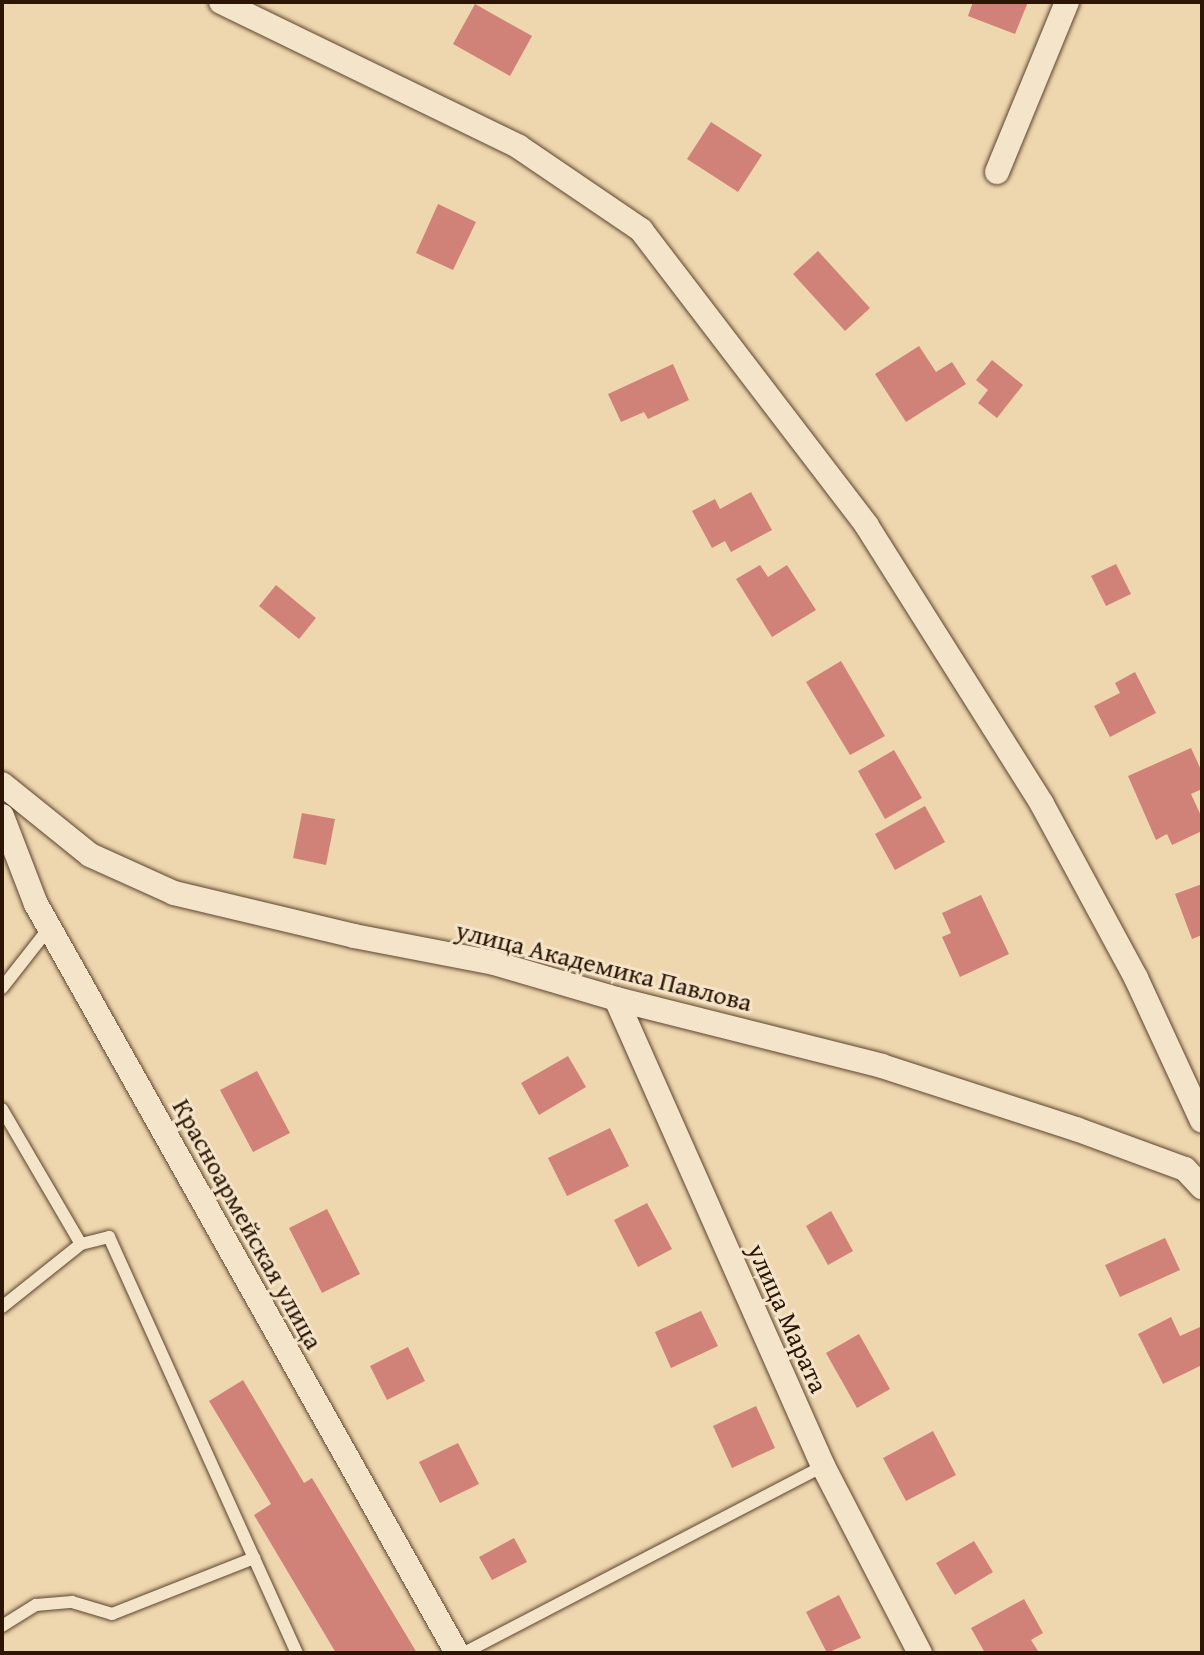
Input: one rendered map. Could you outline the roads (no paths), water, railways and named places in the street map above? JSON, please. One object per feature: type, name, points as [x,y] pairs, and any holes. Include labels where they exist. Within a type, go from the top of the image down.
[{"type":"street","points":[[221,2],[519,147],[641,230],[867,526],[1025,778],[1136,978],[1202,1121]]},
{"type":"street","points":[[997,172],[1067,2]]},
{"type":"street","name":"улица Академика Павлова","points":[[2,784],[90,855],[174,893],[354,936],[494,963],[616,999],[882,1066],[1193,1166],[1202,1187]]},
{"type":"street","name":"Красноармейская улица","points":[[2,816],[36,904],[49,928],[457,1653]]},
{"type":"street","name":"улица Марата","points":[[616,999],[823,1466],[920,1653]]},
{"type":"lane","points":[[2,988],[49,928]]},
{"type":"lane","points":[[2,1109],[81,1244]]},
{"type":"lane","points":[[2,1307],[81,1244],[109,1237],[297,1653]]},
{"type":"lane","points":[[464,1653],[823,1466]]},
{"type":"lane","points":[[2,1626],[36,1605],[72,1602],[112,1614],[254,1558]]}]
